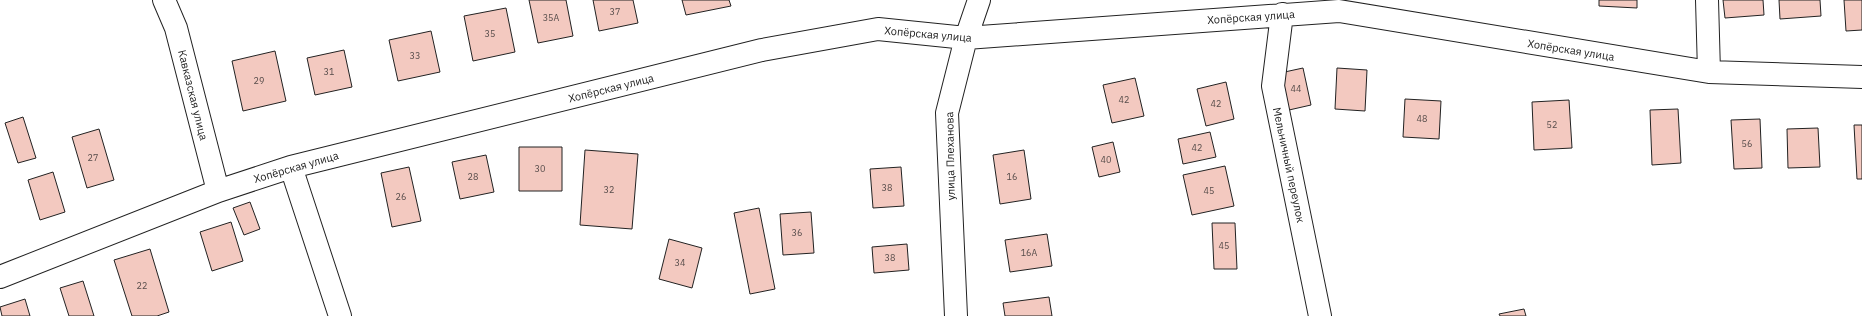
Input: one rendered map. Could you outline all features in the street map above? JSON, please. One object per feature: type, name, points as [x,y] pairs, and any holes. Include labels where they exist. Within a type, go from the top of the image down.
[{"type":"street","name":"Кавказская улица","points":[[164,0],[176,28],[218,191]]},
{"type":"street","name":"улица Плеханова","points":[[956,316],[947,113],[966,38],[979,0]]},
{"type":"street","points":[[1707,0],[1708,72]]},
{"type":"street","name":"Хопёрская улица","points":[[0,277],[218,191],[291,167],[762,50],[878,29],[966,38],[1340,11],[1708,72],[1862,77]]},
{"type":"street","name":"Мельничный переулок","points":[[1282,14],[1273,86],[1320,316]]},
{"type":"street","points":[[291,167],[340,316]]},
{"type":"building","points":[[529,0],[566,0],[573,36],[538,43]]},
{"type":"building","points":[[593,0],[633,0],[638,23],[599,31]]},
{"type":"building","points":[[682,0],[729,0],[731,6],[686,15]]},
{"type":"building","points":[[1599,0],[1637,0],[1637,8],[1599,6]]},
{"type":"building","points":[[1723,0],[1763,0],[1764,15],[1725,18]]},
{"type":"building","points":[[1779,0],[1820,0],[1821,16],[1780,19]]},
{"type":"building","points":[[1844,0],[1862,0],[1862,30],[1846,31]]},
{"type":"building","points":[[506,8],[515,52],[473,61],[464,16]]},
{"type":"building","points":[[431,31],[440,72],[398,81],[389,40]]},
{"type":"building","points":[[344,50],[352,87],[315,95],[307,58]]},
{"type":"building","points":[[275,51],[286,101],[243,111],[232,61]]},
{"type":"building","points":[[1303,68],[1311,105],[1289,110],[1280,73]]},
{"type":"building","points":[[1337,68],[1367,70],[1365,111],[1335,109]]},
{"type":"building","points":[[1135,78],[1144,116],[1112,123],[1103,85]]},
{"type":"building","points":[[1226,82],[1234,119],[1206,126],[1197,89]]},
{"type":"building","points":[[1405,99],[1441,101],[1439,139],[1403,137]]},
{"type":"building","points":[[1569,100],[1572,148],[1534,150],[1532,102]]},
{"type":"building","points":[[1678,109],[1681,163],[1652,165],[1650,110]]},
{"type":"building","points":[[23,117],[36,158],[18,163],[5,123]]},
{"type":"building","points":[[1760,119],[1762,168],[1734,169],[1731,120]]},
{"type":"building","points":[[1854,125],[1862,125],[1862,179],[1857,179]]},
{"type":"building","points":[[1818,128],[1820,167],[1788,168],[1787,129]]},
{"type":"building","points":[[99,129],[114,180],[87,188],[72,137]]},
{"type":"building","points":[[1210,132],[1216,157],[1183,164],[1178,139]]},
{"type":"building","points":[[1113,142],[1120,172],[1099,177],[1092,147]]},
{"type":"building","points":[[519,147],[562,147],[562,191],[519,191]]},
{"type":"building","points":[[585,150],[638,154],[632,229],[580,225]]},
{"type":"building","points":[[1024,150],[1031,199],[1000,204],[993,155]]},
{"type":"building","points":[[486,155],[494,192],[460,199],[452,162]]},
{"type":"building","points":[[1225,166],[1234,206],[1192,215],[1183,175]]},
{"type":"building","points":[[409,167],[421,221],[392,227],[381,173]]},
{"type":"building","points":[[901,167],[904,206],[873,208],[870,169]]},
{"type":"building","points":[[53,172],[65,212],[40,220],[28,180]]},
{"type":"building","points":[[250,202],[260,229],[244,235],[233,208]]},
{"type":"building","points":[[759,208],[775,289],[750,294],[734,213]]},
{"type":"building","points":[[811,212],[814,253],[783,255],[780,214]]},
{"type":"building","points":[[231,222],[243,261],[212,271],[200,232]]},
{"type":"building","points":[[1212,223],[1235,223],[1237,269],[1214,269]]},
{"type":"building","points":[[1047,234],[1052,266],[1010,272],[1005,240]]},
{"type":"building","points":[[669,239],[702,248],[692,288],[659,279]]},
{"type":"building","points":[[907,244],[909,270],[874,273],[872,247]]},
{"type":"building","points":[[150,249],[169,312],[157,316],[132,316],[114,260]]},
{"type":"building","points":[[83,281],[94,316],[69,316],[60,288]]},
{"type":"building","points":[[1049,297],[1052,316],[1005,316],[1003,303]]},
{"type":"building","points":[[25,299],[30,316],[2,316],[0,307]]},
{"type":"building","points":[[1524,309],[1526,316],[1500,316],[1499,314]]}]
